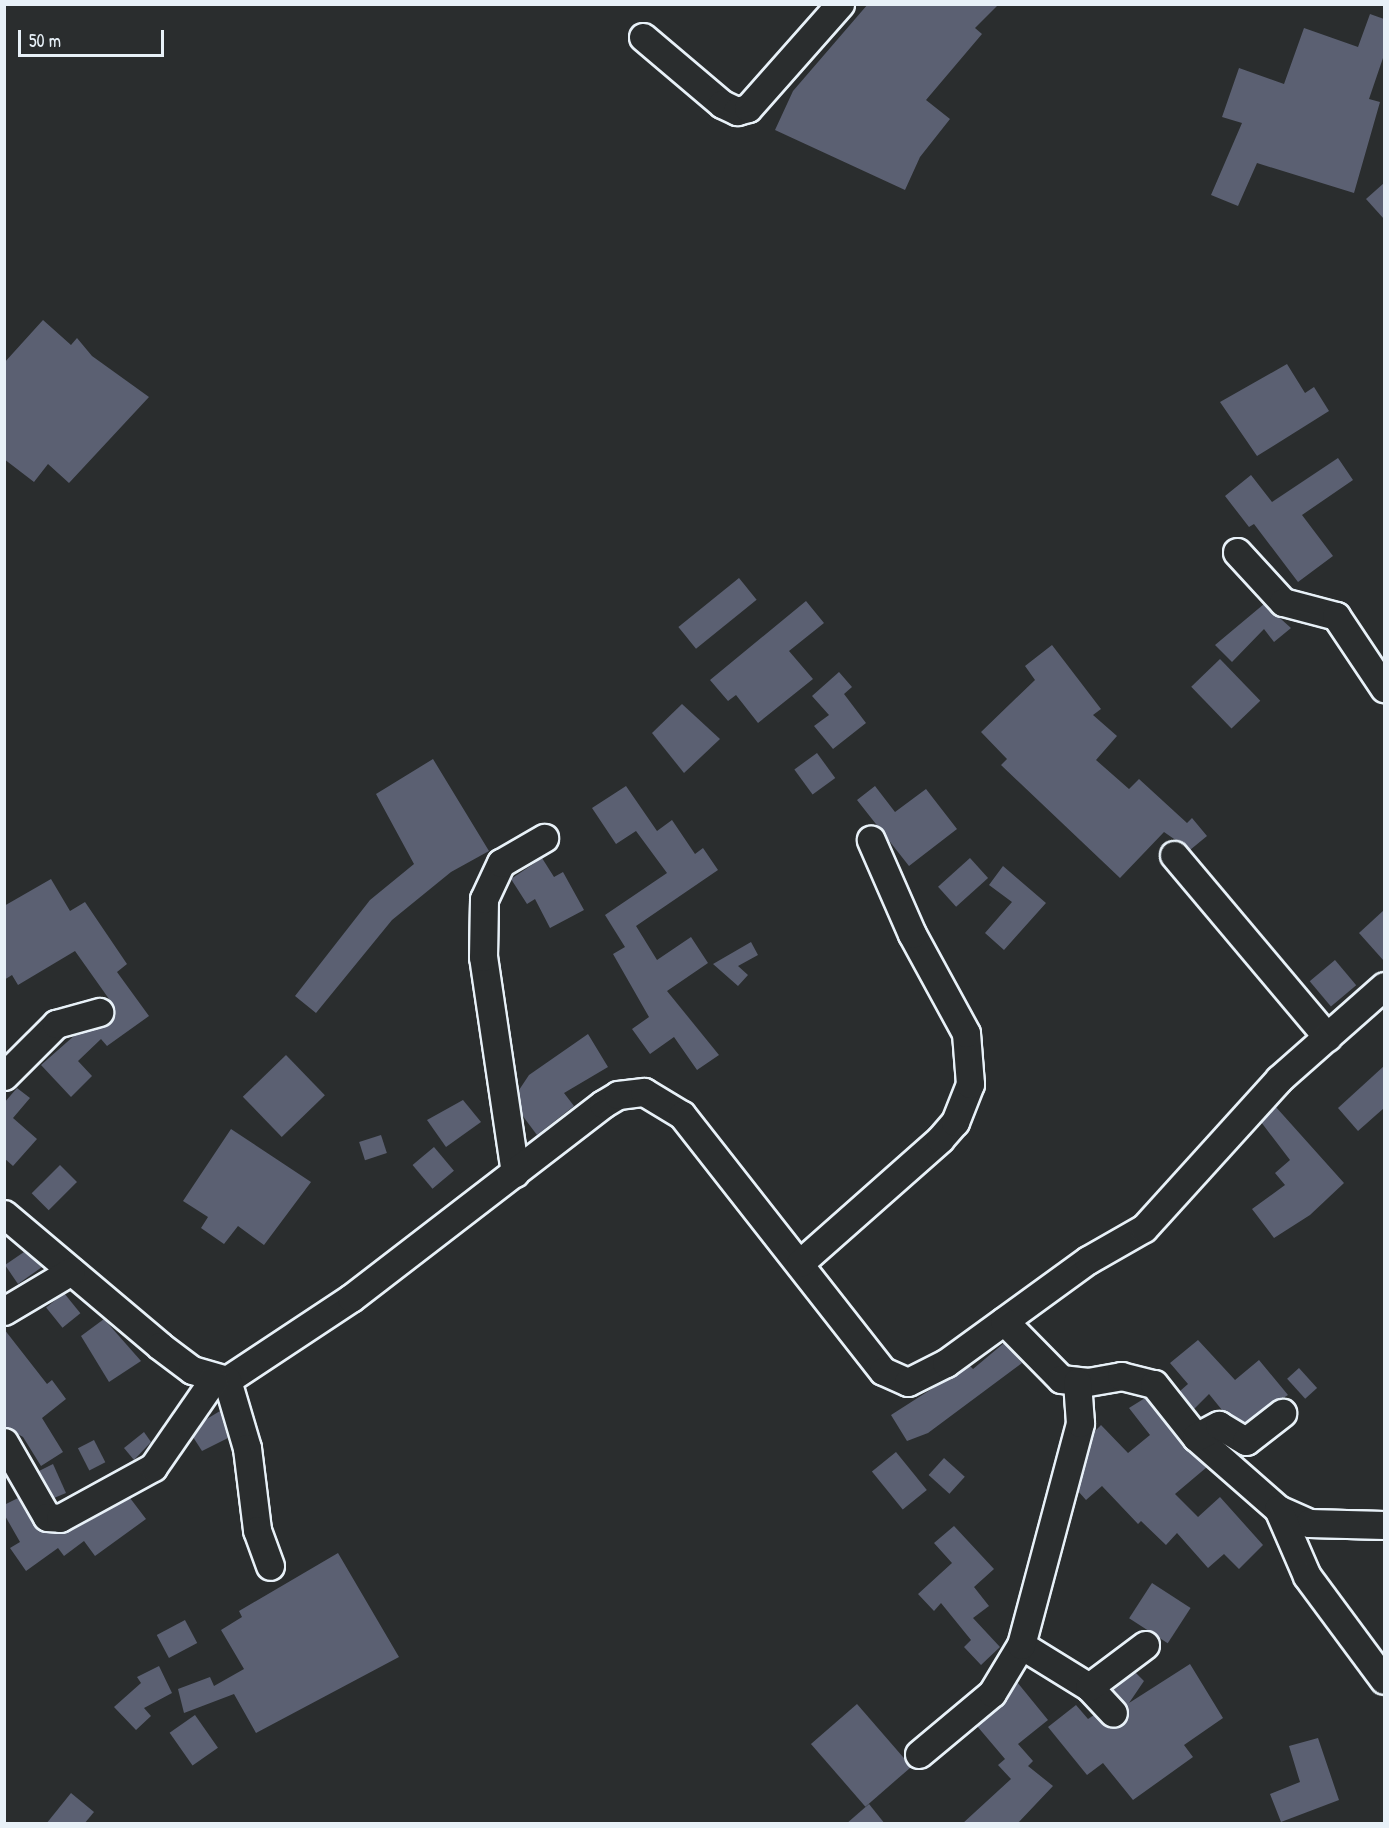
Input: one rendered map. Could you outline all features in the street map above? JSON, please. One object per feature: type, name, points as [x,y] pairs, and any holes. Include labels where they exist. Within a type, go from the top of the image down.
[{"type":"street","points":[[643,37],[722,105],[737,111],[748,108],[840,4]]},
{"type":"street","points":[[1237,552],[1283,602],[1336,616],[1384,688]]},
{"type":"street","points":[[515,1173],[483,957],[484,899],[501,863],[544,838]]},
{"type":"street","points":[[800,1263],[940,1139],[955,1122],[970,1084],[966,1033],[912,934],[871,840]]},
{"type":"street","points":[[1174,855],[1327,1037]]},
{"type":"street","points":[[4,1442],[47,1517],[60,1518],[153,1467],[220,1380],[351,1298],[603,1104],[618,1095],[644,1092],[682,1115],[883,1371],[901,1381],[946,1363],[1150,1222],[1239,1120],[1384,986]]},
{"type":"street","points":[[4,1076],[56,1024],[99,1012]]},
{"type":"street","points":[[4,1214],[160,1346],[220,1380],[247,1448],[257,1530],[270,1566]]},
{"type":"street","points":[[4,1311],[71,1271]]},
{"type":"street","points":[[1004,1321],[1047,1370],[1077,1382],[1121,1376],[1154,1384],[1196,1437],[1278,1509],[1310,1523],[1384,1526]]},
{"type":"street","points":[[919,1754],[992,1693],[1022,1645],[1080,1423],[1077,1382]]},
{"type":"street","points":[[1196,1437],[1219,1425],[1246,1441],[1282,1413]]},
{"type":"street","points":[[1278,1509],[1304,1571],[1384,1680]]},
{"type":"street","points":[[1022,1645],[1089,1687],[1113,1713]]},
{"type":"street","points":[[1089,1687],[1145,1645]]},
{"type":"building","points":[[868,4],[999,4],[975,28],[982,34],[926,100],[950,119],[920,157],[905,190],[775,130],[793,91]]},
{"type":"building","points":[[1370,14],[1384,19],[1384,55],[1369,99],[1380,102],[1354,193],[1257,163],[1238,206],[1211,195],[1242,123],[1222,117],[1239,68],[1284,84],[1304,28],[1358,47]]},
{"type":"building","points":[[1384,183],[1384,219],[1366,199]]},
{"type":"building","points":[[43,320],[71,345],[77,338],[92,356],[149,397],[69,483],[48,464],[34,482],[4,459],[4,363]]},
{"type":"building","points":[[1287,364],[1305,393],[1314,387],[1329,411],[1257,456],[1220,402]]},
{"type":"building","points":[[1338,458],[1353,480],[1302,515],[1333,556],[1298,582],[1254,524],[1249,527],[1225,496],[1251,475],[1272,502]]},
{"type":"building","points":[[739,578],[757,600],[696,649],[678,627]]},
{"type":"building","points":[[806,601],[824,623],[789,651],[813,679],[758,723],[736,695],[728,701],[710,680]]},
{"type":"building","points":[[1264,604],[1291,628],[1274,642],[1264,629],[1232,662],[1215,645]]},
{"type":"building","points":[[1052,645],[1101,709],[1093,715],[1117,736],[1096,760],[1129,789],[1139,779],[1187,823],[1192,818],[1207,836],[1190,850],[1164,832],[1120,878],[1001,765],[1007,759],[981,732],[1035,680],[1025,666]]},
{"type":"building","points":[[1220,659],[1260,701],[1232,729],[1191,687]]},
{"type":"building","points":[[839,672],[852,687],[844,694],[866,723],[833,749],[814,726],[829,715],[812,696]]},
{"type":"building","points":[[682,704],[720,739],[684,773],[652,733]]},
{"type":"building","points":[[817,753],[835,778],[813,795],[794,769]]},
{"type":"building","points":[[433,759],[489,851],[451,872],[392,920],[316,1013],[295,996],[370,900],[414,864],[376,794]]},
{"type":"building","points":[[626,786],[657,831],[672,820],[695,854],[703,848],[718,870],[636,926],[657,960],[691,937],[708,963],[667,991],[719,1055],[697,1070],[674,1037],[650,1054],[632,1029],[649,1017],[613,954],[625,947],[605,915],[667,873],[636,831],[616,844],[592,808]]},
{"type":"building","points":[[875,786],[895,812],[926,789],[957,829],[909,866],[857,800]]},
{"type":"building","points":[[542,858],[554,877],[563,872],[584,910],[550,928],[535,899],[527,904],[511,879]]},
{"type":"building","points":[[970,858],[988,878],[956,907],[938,887]]},
{"type":"building","points":[[1003,866],[1046,903],[1004,950],[985,933],[1012,902],[989,885]]},
{"type":"building","points":[[51,879],[70,911],[85,902],[127,964],[117,972],[149,1016],[107,1046],[101,1039],[78,1061],[92,1076],[71,1097],[41,1065],[75,1035],[110,1023],[114,1006],[75,951],[18,985],[12,975],[4,980],[4,906]]},
{"type":"building","points":[[1384,910],[1384,961],[1359,933]]},
{"type":"building","points":[[751,942],[758,955],[738,966],[748,975],[738,986],[713,964]]},
{"type":"building","points":[[1335,960],[1356,985],[1331,1006],[1310,981]]},
{"type":"building","points":[[588,1034],[608,1067],[564,1093],[574,1106],[537,1135],[522,1115],[519,1090],[529,1075]]},
{"type":"building","points":[[286,1055],[325,1095],[282,1137],[243,1097]]},
{"type":"building","points":[[1384,1066],[1384,1108],[1358,1131],[1338,1108]]},
{"type":"building","points":[[17,1088],[30,1098],[13,1118],[37,1139],[13,1166],[4,1158],[4,1103]]},
{"type":"building","points":[[463,1100],[481,1122],[446,1147],[427,1120]]},
{"type":"building","points":[[1275,1106],[1344,1183],[1310,1215],[1274,1238],[1252,1209],[1285,1185],[1275,1173],[1290,1160],[1261,1122]]},
{"type":"building","points":[[231,1129],[311,1182],[264,1245],[238,1226],[224,1244],[201,1228],[208,1217],[183,1201]]},
{"type":"building","points":[[381,1135],[387,1153],[365,1160],[359,1142]]},
{"type":"building","points":[[434,1147],[454,1171],[432,1189],[413,1165]]},
{"type":"building","points":[[60,1165],[77,1182],[49,1210],[32,1193]]},
{"type":"building","points":[[24,1252],[42,1267],[18,1284],[5,1265]]},
{"type":"building","points":[[64,1293],[80,1313],[62,1328],[46,1307]]},
{"type":"building","points":[[104,1319],[141,1361],[109,1382],[81,1336]]},
{"type":"building","points":[[4,1329],[47,1384],[52,1380],[66,1399],[42,1418],[63,1452],[41,1466],[23,1437],[4,1426]]},
{"type":"building","points":[[1198,1340],[1235,1380],[1259,1360],[1288,1395],[1245,1422],[1222,1410],[1209,1394],[1194,1409],[1180,1391],[1188,1384],[1170,1363]]},
{"type":"building","points":[[1004,1343],[1022,1363],[928,1433],[907,1441],[891,1415],[969,1365],[973,1369]]},
{"type":"building","points":[[1299,1368],[1317,1388],[1305,1399],[1287,1379]]},
{"type":"building","points":[[1145,1398],[1207,1467],[1175,1494],[1198,1517],[1220,1497],[1263,1545],[1239,1569],[1224,1554],[1208,1568],[1177,1533],[1166,1545],[1141,1521],[1138,1524],[1102,1486],[1086,1500],[1078,1491],[1094,1432],[1101,1425],[1128,1453],[1150,1435],[1129,1408]]},
{"type":"building","points":[[220,1411],[228,1438],[202,1451],[193,1437],[205,1420]]},
{"type":"building","points":[[144,1432],[151,1442],[134,1460],[124,1448]]},
{"type":"building","points":[[94,1440],[105,1462],[89,1470],[78,1448]]},
{"type":"building","points":[[896,1452],[927,1490],[903,1510],[872,1472]]},
{"type":"building","points":[[944,1458],[965,1477],[949,1494],[929,1475]]},
{"type":"building","points":[[53,1464],[66,1493],[54,1498],[39,1471]]},
{"type":"building","points":[[18,1498],[34,1525],[46,1533],[69,1532],[130,1498],[146,1519],[95,1556],[84,1541],[64,1556],[58,1548],[26,1571],[10,1548],[20,1542],[4,1514],[4,1505]]},
{"type":"building","points":[[954,1526],[994,1569],[974,1587],[989,1606],[973,1618],[1000,1647],[981,1665],[964,1647],[971,1640],[941,1603],[934,1611],[918,1594],[952,1563],[934,1543]]},
{"type":"building","points":[[338,1553],[399,1657],[256,1733],[234,1694],[184,1713],[178,1689],[210,1677],[214,1686],[244,1669],[221,1630],[242,1617],[239,1611]]},
{"type":"building","points":[[1152,1583],[1191,1608],[1168,1643],[1129,1618]]},
{"type":"building","points":[[185,1620],[197,1643],[169,1658],[157,1635]]},
{"type":"building","points":[[1190,1664],[1223,1718],[1184,1745],[1193,1757],[1133,1800],[1103,1763],[1087,1775],[1048,1727],[1076,1705],[1088,1719],[1094,1715],[1117,1728],[1128,1710],[1112,1689],[1135,1672],[1144,1681],[1129,1703]]},
{"type":"building","points":[[159,1666],[172,1693],[144,1708],[151,1716],[136,1730],[114,1707],[141,1683],[137,1677]]},
{"type":"building","points":[[1017,1682],[1048,1720],[1018,1744],[1033,1761],[1028,1766],[1053,1786],[1017,1824],[962,1824],[1011,1779],[998,1765],[1005,1759],[977,1726],[1002,1705]]},
{"type":"building","points":[[857,1704],[911,1767],[865,1807],[811,1744]]},
{"type":"building","points":[[195,1715],[218,1748],[193,1766],[170,1733]]},
{"type":"building","points":[[1318,1738],[1339,1800],[1281,1822],[1270,1794],[1300,1782],[1289,1746]]},
{"type":"building","points":[[71,1793],[94,1812],[84,1824],[46,1824]]},
{"type":"building","points":[[869,1804],[885,1824],[846,1824]]}]
